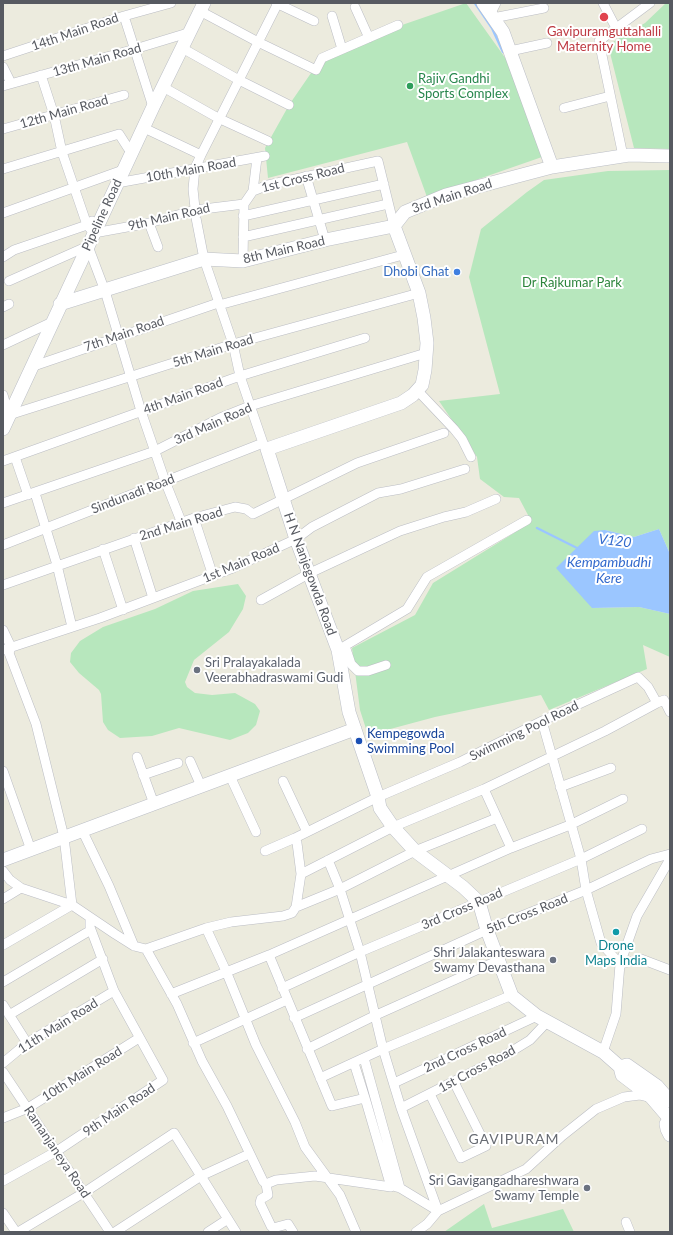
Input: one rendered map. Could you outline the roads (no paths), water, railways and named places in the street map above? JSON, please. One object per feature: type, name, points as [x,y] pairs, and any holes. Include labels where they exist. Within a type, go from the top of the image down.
[{"type":"street","name":"14th Main Road","points":[[3,56],[124,16],[171,3]]},
{"type":"street","points":[[244,216],[384,184],[394,226],[418,293],[427,343],[425,370],[422,385],[401,403],[265,446],[240,376],[233,344],[218,304],[204,259],[192,188],[195,168],[201,154],[277,3],[314,21]]},
{"type":"street","points":[[603,3],[616,28]]},
{"type":"street","points":[[623,156],[599,41],[650,3]]},
{"type":"street","points":[[202,7],[258,42],[316,70],[322,58],[398,25]]},
{"type":"street","name":"Pipeline Road","points":[[3,429],[5,404],[19,393],[88,246],[90,229],[103,213],[202,7]]},
{"type":"street","points":[[355,7],[369,38]]},
{"type":"street","points":[[544,8],[491,9],[503,32],[552,166]]},
{"type":"street","points":[[124,16],[153,107]]},
{"type":"street","points":[[332,16],[342,49]]},
{"type":"street","name":"13th Main Road","points":[[7,85],[191,32]]},
{"type":"street","points":[[510,51],[547,43]]},
{"type":"street","points":[[182,48],[288,105]]},
{"type":"street","points":[[3,67],[7,85]]},
{"type":"street","points":[[3,257],[14,250],[90,229],[62,152],[54,115],[41,75]]},
{"type":"street","points":[[163,87],[218,118],[268,141]]},
{"type":"street","name":"12th Main Road","points":[[3,129],[124,95]]},
{"type":"street","points":[[564,108],[610,96]]},
{"type":"street","points":[[144,128],[201,154]]},
{"type":"street","points":[[3,169],[119,134],[128,148],[134,148]]},
{"type":"street","name":"3rd Main Road","points":[[394,226],[405,212],[446,195],[552,166],[623,156],[670,156]]},
{"type":"street","name":"10th Main Road","points":[[117,183],[261,157],[253,191]]},
{"type":"street","name":"1st Cross Road","points":[[244,204],[253,191],[268,185],[378,161],[384,184]]},
{"type":"street","points":[[3,213],[124,170]]},
{"type":"street","points":[[306,176],[325,240]]},
{"type":"street","points":[[243,261],[244,204]]},
{"type":"street","name":"9th Main Road","points":[[90,229],[149,223],[195,210],[244,204]]},
{"type":"street","points":[[243,237],[388,204]]},
{"type":"street","points":[[149,223],[158,248]]},
{"type":"street","name":"8th Main Road","points":[[60,304],[204,259],[243,261],[325,240],[394,226]]},
{"type":"street","points":[[9,280],[88,246],[105,291],[130,377],[164,481],[181,521]]},
{"type":"street","name":"7th Main Road","points":[[31,367],[119,336],[218,304],[403,255],[402,250]]},
{"type":"street","name":"5th Main Road","points":[[5,404],[130,377],[233,344],[418,293]]},
{"type":"street","points":[[3,345],[52,322]]},
{"type":"street","name":"4th Main Road","points":[[3,461],[240,376],[365,338]]},
{"type":"street","name":"3rd Main Road","points":[[3,504],[155,451],[220,418],[250,406],[426,353]]},
{"type":"street","points":[[417,390],[454,429],[462,439],[471,457]]},
{"type":"street","name":"2nd Main Road","points":[[3,585],[181,521],[235,507],[246,509],[253,514],[357,463],[444,432]]},
{"type":"street","name":"Sindunadi Road","points":[[3,544],[164,481],[265,446]]},
{"type":"street","name":"H N Nanjegowda Road","points":[[265,446],[296,539],[341,648],[349,712],[378,797],[380,808],[393,826],[415,851],[447,877],[463,887],[479,902]]},
{"type":"street","points":[[15,457],[46,528],[57,565],[72,627]]},
{"type":"street","name":"1st Main Road","points":[[7,649],[123,610],[213,576],[296,539],[312,527],[378,493],[401,489],[465,469]]},
{"type":"street","points":[[261,600],[310,573],[400,531],[444,517],[466,512],[496,499]]},
{"type":"street","points":[[194,518],[213,576]]},
{"type":"street","points":[[386,665],[368,672],[358,671],[351,664],[341,648],[407,609],[427,577],[527,520]]},
{"type":"street","points":[[134,538],[153,598]]},
{"type":"street","points":[[103,549],[123,610]]},
{"type":"street","points":[[3,630],[7,649],[36,724],[64,837],[72,905]]},
{"type":"street","name":"Swimming Pool Road","points":[[265,851],[378,797],[460,762],[542,721],[638,677],[648,687],[657,703]]},
{"type":"street","points":[[301,874],[393,826],[484,789],[605,731],[657,703],[664,700],[670,712]]},
{"type":"street","points":[[542,721],[553,755],[570,825],[581,859],[586,890],[601,943],[620,964]]},
{"type":"street","points":[[3,860],[355,729]]},
{"type":"street","points":[[137,757],[154,804]]},
{"type":"street","points":[[190,761],[201,786]]},
{"type":"street","points":[[143,775],[178,763]]},
{"type":"street","points":[[560,786],[611,768]]},
{"type":"street","points":[[3,771],[31,850]]},
{"type":"street","points":[[230,776],[256,832]]},
{"type":"street","points":[[282,781],[307,832]]},
{"type":"street","points":[[484,789],[511,848]]},
{"type":"street","points":[[171,994],[269,955],[511,848],[570,825],[623,799]]},
{"type":"street","points":[[296,907],[340,889],[415,851],[497,818]]},
{"type":"street","name":"3rd Cross Road","points":[[282,988],[360,952],[581,859],[642,829]]},
{"type":"street","points":[[82,830],[110,886],[134,946]]},
{"type":"street","points":[[3,871],[10,880],[21,888],[72,905],[134,946],[146,950],[206,928],[230,922],[283,916],[292,913],[296,907],[301,874],[297,843],[294,838]]},
{"type":"street","name":"5th Cross Road","points":[[294,1018],[487,930],[586,890],[651,859],[670,854]]},
{"type":"street","points":[[603,1052],[616,1014],[620,964],[637,916],[670,859]]},
{"type":"street","points":[[328,860],[340,889],[360,952],[374,1016],[401,1108],[438,1211]]},
{"type":"street","points":[[3,899],[21,888]]},
{"type":"street","points":[[479,902],[487,930],[500,960],[512,995],[542,1019],[603,1052],[620,1067],[622,1075],[651,1097],[669,1118],[667,1129],[670,1135]]},
{"type":"street","points":[[3,945],[72,905]]},
{"type":"street","name":"9th Main Road","points":[[3,1181],[57,1151],[163,1080],[114,991],[91,930],[90,918]]},
{"type":"street","points":[[206,928],[226,971],[256,1046],[295,1122],[305,1147],[340,1194],[355,1232]]},
{"type":"street","points":[[3,982],[91,930]]},
{"type":"street","points":[[146,950],[171,994],[193,1043],[249,1154],[266,1184],[268,1196],[262,1199],[260,1203],[271,1226],[273,1228],[288,1224],[293,1232]]},
{"type":"street","points":[[269,955],[332,1106],[365,1098]]},
{"type":"street","points":[[9,1015],[103,959]]},
{"type":"street","points":[[620,964],[641,959],[670,970]]},
{"type":"street","points":[[307,1049],[374,1016],[500,960]]},
{"type":"street","name":"11th Main Road","points":[[3,1063],[27,1043],[114,991]]},
{"type":"street","points":[[320,1078],[383,1049],[512,995]]},
{"type":"street","points":[[193,1043],[287,1000]]},
{"type":"street","points":[[3,1005],[27,1043]]},
{"type":"street","name":"1st Cross Road","points":[[401,1108],[499,1059],[530,1040],[542,1019]]},
{"type":"street","name":"2nd Cross Road","points":[[394,1083],[542,1019]]},
{"type":"street","name":"10th Main Road","points":[[3,1118],[28,1108],[139,1038]]},
{"type":"street","points":[[364,1058],[395,1187]]},
{"type":"street","points":[[354,1063],[395,1187]]},
{"type":"street","points":[[620,1067],[627,1065],[657,1086],[670,1101]]},
{"type":"street","name":"Ramanjaneya Road","points":[[3,1072],[85,1192],[110,1232]]},
{"type":"street","points":[[430,1094],[460,1158],[486,1146],[454,1082]]},
{"type":"street","points":[[416,1232],[427,1224],[438,1211],[526,1169],[562,1136],[596,1109],[624,1097],[640,1095],[651,1097]]},
{"type":"street","points":[[3,1213],[17,1232],[85,1192],[174,1132],[236,1232]]},
{"type":"street","points":[[114,1232],[200,1176],[249,1154]]},
{"type":"street","points":[[266,1184],[276,1180],[314,1176],[395,1187],[438,1211]]},
{"type":"street","points":[[208,1232],[228,1219]]},
{"type":"street","points":[[626,1222],[630,1232]]},
{"type":"water","name":"Kempambudhi Kere","points":[[659,529],[670,554],[670,614],[639,607],[592,608],[556,568],[594,531],[605,530],[634,537]]},
{"type":"waterway","name":"V120","points":[[475,3],[492,28],[503,52]]},
{"type":"waterway","name":"V120","points":[[537,528],[579,549]]},
{"type":"place","name":"Gavipuramguttahalli Maternity Home","points":[[604,17]]},
{"type":"place","name":"Rajiv Gandhi Sports Complex","points":[[410,86]]},
{"type":"place","name":"Dhobi Ghat","points":[[457,272]]},
{"type":"place","name":"Sri Pralayakalada Veerabhadraswami Gudi","points":[[197,670]]},
{"type":"place","name":"Kempegowda Swimming Pool","points":[[359,741]]},
{"type":"place","name":"Drone Maps India","points":[[616,932]]},
{"type":"place","name":"Shri Jalakanteswara Swamy Devasthana","points":[[553,960]]},
{"type":"place","name":"Sri Gavigangadhareshwara Swamy Temple","points":[[587,1188]]},
{"type":"district","name":"GAVIPURAM","points":[[514,1139]]},
{"type":"park label","name":"Dr Rajkumar Park","points":[[572,283]]}]
